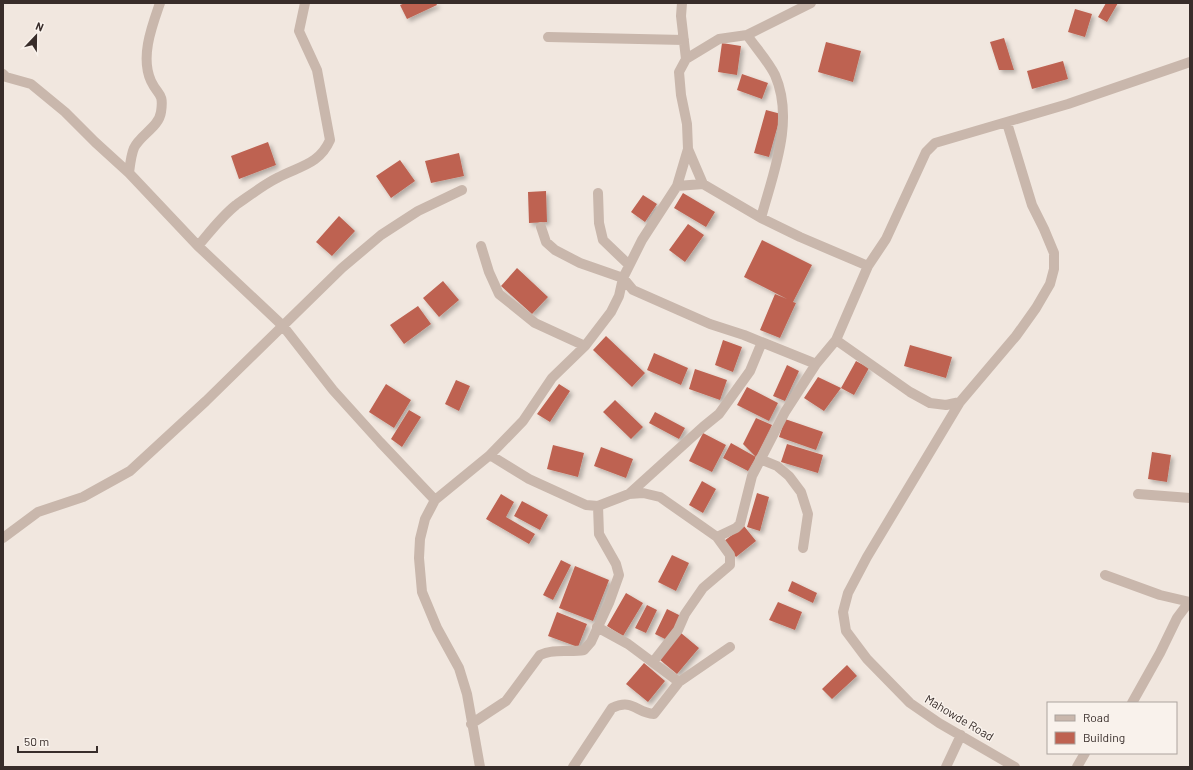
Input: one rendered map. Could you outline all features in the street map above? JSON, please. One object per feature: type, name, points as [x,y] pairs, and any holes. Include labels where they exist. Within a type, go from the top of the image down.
[{"type":"street","points":[[128,172],[134,149],[152,129],[161,114],[162,97],[151,81],[147,58],[151,27],[160,3]]},
{"type":"street","points":[[198,246],[219,220],[235,206],[276,178],[318,159],[326,150],[330,140],[317,70],[299,31],[305,3]]},
{"type":"street","points":[[682,3],[686,59]]},
{"type":"street","points":[[480,767],[471,724],[467,694],[459,668],[437,628],[422,592],[419,558],[420,539],[425,518],[435,500],[490,455],[523,421],[552,378],[585,346],[611,312],[619,296],[623,278],[642,240],[677,186],[688,149],[687,124],[681,95],[679,72],[686,59],[719,39],[747,35],[811,3]]},
{"type":"street","points":[[747,35],[774,74],[779,87],[783,119],[781,142],[775,170],[761,218]]},
{"type":"street","points":[[548,37],[684,40]]},
{"type":"street","points":[[717,537],[736,528],[740,524],[752,476],[760,459],[785,412],[816,364],[836,340],[868,266],[886,239],[926,152],[935,143],[1007,123],[1155,75],[1190,62]]},
{"type":"street","points":[[3,74],[6,77],[31,84],[65,112],[128,172],[198,246],[282,326],[333,390],[435,500]]},
{"type":"street","points":[[836,340],[910,392],[930,403],[946,405],[960,402],[1016,336],[1036,308],[1050,284],[1054,269],[1054,253],[1032,205],[1007,123]]},
{"type":"street","points":[[688,149],[703,184]]},
{"type":"street","points":[[677,186],[703,184],[761,218],[800,238],[868,266]]},
{"type":"street","points":[[3,538],[38,512],[83,497],[130,471],[206,401],[342,268],[381,235],[418,211],[462,190]]},
{"type":"street","points":[[598,193],[598,223],[603,240],[629,265]]},
{"type":"street","points":[[541,227],[546,242],[555,250],[580,263],[623,278],[633,290],[638,293],[710,324],[762,342],[816,364]]},
{"type":"street","points":[[481,246],[489,272],[499,294],[535,323],[585,346]]},
{"type":"street","points":[[629,494],[719,414],[750,371],[762,342]]},
{"type":"street","name":"Mahowde Road","points":[[960,402],[867,557],[848,593],[843,612],[846,631],[868,659],[910,703],[939,723],[1015,767]]},
{"type":"street","points":[[490,455],[529,479],[586,505],[598,506],[629,494],[643,493],[660,497],[717,537],[730,555],[730,565],[703,588],[685,614],[678,630],[653,662]]},
{"type":"street","points":[[760,459],[777,466],[789,476],[801,492],[808,514],[803,548]]},
{"type":"street","points":[[1138,494],[1190,498]]},
{"type":"street","points":[[471,724],[506,701],[540,655],[557,650],[572,652],[584,650],[591,642],[619,575],[616,564],[599,534],[598,506]]},
{"type":"street","points":[[1105,575],[1160,595],[1190,602],[1177,618],[1160,653],[1133,702]]},
{"type":"street","points":[[597,627],[628,644],[679,682]]},
{"type":"street","points":[[573,767],[612,708],[620,704],[628,704],[648,714],[654,714],[679,682],[730,646]]},
{"type":"street","points":[[946,767],[961,736]]},
{"type":"street","points":[[1077,767],[1084,754]]},
{"type":"building","points":[[405,3],[436,3],[437,5],[407,19],[400,5]]},
{"type":"building","points":[[1106,3],[1118,3],[1107,22],[1098,17]]},
{"type":"building","points":[[1075,9],[1092,14],[1085,37],[1068,32]]},
{"type":"building","points":[[1004,38],[1014,70],[999,70],[990,42]]},
{"type":"building","points":[[826,42],[861,51],[853,82],[818,72]]},
{"type":"building","points":[[722,43],[741,46],[737,75],[718,72]]},
{"type":"building","points":[[1063,61],[1068,79],[1032,89],[1027,71]]},
{"type":"building","points":[[742,74],[768,83],[762,99],[737,90]]},
{"type":"building","points":[[766,110],[781,114],[769,157],[754,153]]},
{"type":"building","points":[[268,142],[276,165],[239,179],[231,156]]},
{"type":"building","points":[[459,153],[464,176],[431,183],[425,161]]},
{"type":"building","points":[[400,160],[415,181],[391,198],[376,176]]},
{"type":"building","points":[[546,191],[547,222],[529,223],[528,192]]},
{"type":"building","points":[[683,193],[715,212],[706,227],[674,208]]},
{"type":"building","points":[[643,195],[657,204],[645,222],[631,212]]},
{"type":"building","points":[[339,216],[355,231],[332,256],[316,242]]},
{"type":"building","points":[[688,224],[704,235],[685,262],[669,250]]},
{"type":"building","points":[[762,240],[812,265],[793,302],[796,303],[780,338],[760,330],[775,294],[787,299],[744,277]]},
{"type":"building","points":[[517,268],[548,297],[532,314],[501,286]]},
{"type":"building","points":[[443,281],[459,300],[439,317],[423,298]]},
{"type":"building","points":[[418,306],[431,324],[404,344],[390,325]]},
{"type":"building","points":[[606,336],[645,373],[632,387],[593,350]]},
{"type":"building","points":[[723,340],[742,347],[733,372],[715,365]]},
{"type":"building","points":[[910,345],[952,357],[946,378],[904,366]]},
{"type":"building","points":[[654,353],[688,368],[681,385],[647,370]]},
{"type":"building","points":[[856,361],[869,368],[854,395],[841,388]]},
{"type":"building","points":[[787,365],[799,371],[785,401],[773,396]]},
{"type":"building","points":[[695,369],[727,380],[720,400],[689,389]]},
{"type":"building","points":[[818,377],[841,388],[824,411],[804,398]]},
{"type":"building","points":[[456,380],[470,386],[459,411],[445,404]]},
{"type":"building","points":[[386,384],[411,400],[394,428],[369,412]]},
{"type":"building","points":[[559,384],[570,391],[550,422],[537,414]]},
{"type":"building","points":[[747,387],[778,403],[769,421],[737,405]]},
{"type":"building","points":[[615,400],[643,427],[631,439],[603,412]]},
{"type":"building","points":[[409,410],[421,417],[402,447],[391,439]]},
{"type":"building","points":[[655,412],[685,428],[679,439],[649,423]]},
{"type":"building","points":[[756,418],[772,425],[756,457],[743,444]]},
{"type":"building","points":[[785,419],[823,432],[816,450],[779,437]]},
{"type":"building","points":[[703,433],[726,445],[712,472],[689,461]]},
{"type":"building","points":[[731,443],[756,457],[748,471],[723,458]]},
{"type":"building","points":[[787,444],[823,455],[818,473],[781,462]]},
{"type":"building","points":[[553,445],[584,453],[578,477],[547,469]]},
{"type":"building","points":[[601,447],[633,459],[626,478],[594,466]]},
{"type":"building","points":[[1152,452],[1171,455],[1167,482],[1148,479]]},
{"type":"building","points":[[702,481],[716,489],[703,513],[689,505]]},
{"type":"building","points":[[757,493],[769,497],[760,531],[747,527]]},
{"type":"building","points":[[501,494],[514,502],[506,517],[535,534],[529,544],[486,519]]},
{"type":"building","points":[[522,501],[548,515],[540,530],[514,516]]},
{"type":"building","points":[[744,526],[756,541],[736,557],[724,541]]},
{"type":"building","points":[[672,555],[689,563],[676,591],[658,582]]},
{"type":"building","points":[[561,560],[571,565],[553,600],[543,595]]},
{"type":"building","points":[[575,566],[609,580],[593,621],[559,608]]},
{"type":"building","points":[[792,581],[817,593],[813,603],[788,591]]},
{"type":"building","points":[[626,593],[643,603],[623,636],[607,626]]},
{"type":"building","points":[[778,602],[802,612],[795,630],[769,620]]},
{"type":"building","points":[[647,605],[657,610],[646,633],[635,628]]},
{"type":"building","points":[[667,609],[681,616],[669,641],[655,634]]},
{"type":"building","points":[[557,612],[587,624],[578,647],[548,636]]},
{"type":"building","points":[[681,633],[699,648],[677,674],[659,659]]},
{"type":"building","points":[[644,663],[665,681],[648,702],[626,684]]},
{"type":"building","points":[[847,665],[857,676],[832,699],[822,689]]}]
